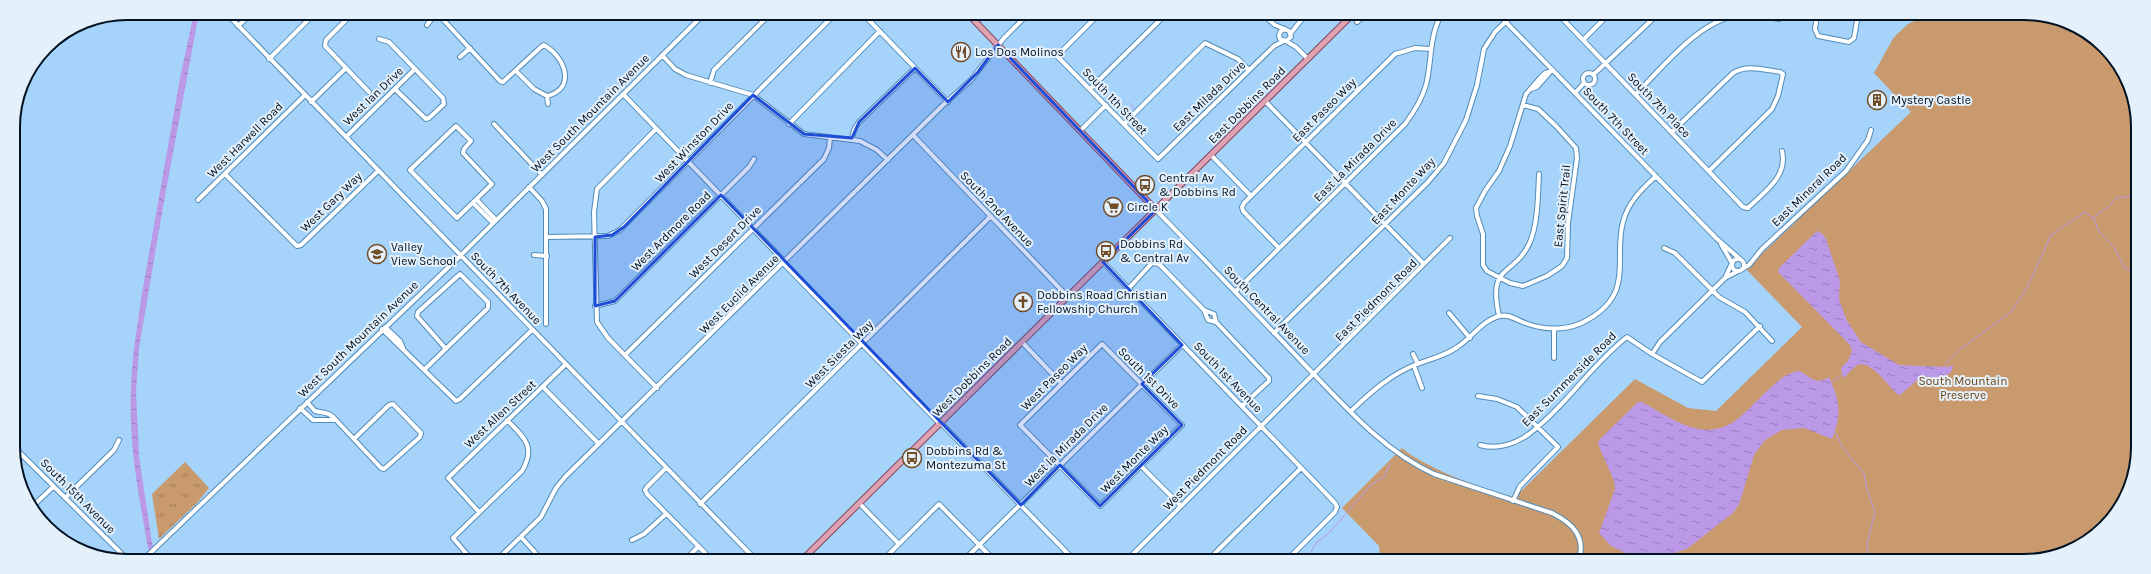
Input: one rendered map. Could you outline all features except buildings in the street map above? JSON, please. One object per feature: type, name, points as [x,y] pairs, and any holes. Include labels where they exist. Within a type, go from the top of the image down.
[{"type":"main road","name":"South Central Avenue","points":[[974,20],[1156,210]]},
{"type":"main road","name":"East Dobbins Road","points":[[1156,210],[1347,20]]},
{"type":"main road","name":"West Dobbins Road","points":[[809,554],[1156,210]]},
{"type":"street","name":"South 7th Avenue","points":[[232,20],[750,554]]},
{"type":"street","points":[[238,26],[244,20]]},
{"type":"street","points":[[270,59],[308,20]]},
{"type":"street","points":[[346,20],[324,43],[325,46],[369,92]]},
{"type":"street","points":[[427,25],[431,20]]},
{"type":"street","points":[[443,20],[500,81],[503,82],[544,45],[563,63],[566,71],[560,87],[553,94],[547,96],[534,90],[516,71]]},
{"type":"street","name":"West South Mountain Avenue","points":[[148,554],[460,256],[698,20]]},
{"type":"street","points":[[710,82],[714,70],[764,20]]},
{"type":"street","name":"West Winston Drive","points":[[547,237],[608,236],[620,230],[829,20]]},
{"type":"street","points":[[869,20],[948,102]]},
{"type":"street","name":"West Euclid Avenue","points":[[503,554],[541,517],[560,483],[978,72],[998,45],[1022,20]]},
{"type":"street","name":"South 1th Street","points":[[1093,20],[1057,56],[1158,159]]},
{"type":"street","points":[[1090,89],[1160,20]]},
{"type":"street","points":[[1269,20],[1275,25],[1286,29],[1291,34],[1296,46],[1308,59]]},
{"type":"street","points":[[1285,41],[1301,20]]},
{"type":"street","name":"East La Mirada Drive","points":[[1235,292],[1398,132],[1414,112],[1425,86],[1435,28],[1438,20]]},
{"type":"street","name":"South 7th Place","points":[[1564,20],[1746,208],[1780,175],[1784,163],[1782,151]]},
{"type":"street","points":[[1583,40],[1603,20]]},
{"type":"street","points":[[1593,75],[1652,20]]},
{"type":"street","points":[[1636,94],[1700,31],[1717,20]]},
{"type":"street","points":[[1817,20],[1815,29],[1818,36],[1849,42],[1854,38],[1857,20]]},
{"type":"street","name":"South 7th Street","points":[[1506,22],[1551,71],[1575,93],[1719,241],[1742,261]]},
{"type":"street","name":"East Monte Way","points":[[1274,333],[1428,182],[1452,149],[1460,135],[1477,85],[1482,55],[1490,38],[1506,22]]},
{"type":"street","points":[[1286,29],[1298,23]]},
{"type":"street","points":[[1275,25],[1279,36],[1285,41],[1296,46]]},
{"type":"street","name":"East Milada Drive","points":[[1274,46],[1281,31],[1286,29]]},
{"type":"street","points":[[789,124],[880,31]]},
{"type":"street","points":[[379,39],[389,42],[444,101],[439,108],[426,119],[395,89]]},
{"type":"street","name":"East Milada Drive","points":[[1158,159],[1274,46],[1285,41]]},
{"type":"street","points":[[1124,124],[1205,43],[1238,59],[1249,70]]},
{"type":"street","points":[[460,57],[470,48]]},
{"type":"street","name":"East Paseo Way","points":[[1279,248],[1243,211],[1242,207],[1251,196],[1395,54],[1415,48],[1431,49]]},
{"type":"street","points":[[662,55],[680,72],[754,95],[766,103],[789,124],[804,134],[830,138],[852,139],[874,148],[888,160]]},
{"type":"street","points":[[311,102],[346,68]]},
{"type":"street","points":[[852,139],[854,130],[859,122],[915,68]]},
{"type":"street","points":[[1672,132],[1733,73],[1740,69],[1749,68],[1780,72],[1783,74],[1778,96],[1772,109],[1709,171]]},
{"type":"street","name":"West Ian Drive","points":[[346,137],[415,69]]},
{"type":"street","points":[[1500,278],[1488,271],[1483,264],[1483,234],[1476,208],[1485,191],[1499,171],[1516,132],[1526,94],[1545,73],[1551,71]]},
{"type":"street","points":[[1584,83],[1582,79],[1584,75],[1588,73],[1593,75]]},
{"type":"street","points":[[1584,83],[1589,85],[1593,83],[1595,79],[1593,75]]},
{"type":"street","points":[[1575,93],[1584,83]]},
{"type":"street","points":[[623,94],[753,228],[862,346],[1068,554]]},
{"type":"street","name":"West Harwell Road","points":[[198,200],[305,95]]},
{"type":"street","points":[[547,96],[548,104]]},
{"type":"street","points":[[1266,101],[1424,264]]},
{"type":"street","points":[[1080,130],[1106,105]]},
{"type":"street","name":"East Spirit Trail","points":[[1500,278],[1510,283],[1523,286],[1532,284],[1562,266],[1566,258],[1568,223],[1576,171],[1576,148],[1544,113],[1538,109],[1523,105]]},
{"type":"street","points":[[494,124],[542,175]]},
{"type":"street","points":[[456,126],[471,141],[464,149],[463,153],[492,184],[475,202],[457,218],[410,170],[456,126]]},
{"type":"street","points":[[656,129],[597,189],[594,212],[595,306],[600,327],[657,388]]},
{"type":"street","name":"East Mineral Road","points":[[1652,354],[1660,342],[1724,278],[1740,270],[1753,260],[1846,171],[1868,140],[1871,130]]},
{"type":"street","name":"South 2nd Avenue","points":[[913,135],[1068,297]]},
{"type":"street","name":"West Desert Drive","points":[[625,355],[824,158],[829,148],[830,138]]},
{"type":"street","points":[[1211,155],[1251,196]]},
{"type":"street","name":"West Ardmore Road","points":[[595,306],[615,301],[749,167],[754,159]]},
{"type":"street","name":"West Gary Way","points":[[225,174],[296,246],[301,245],[378,171]]},
{"type":"street","points":[[1500,316],[1496,290],[1500,278],[1507,267],[1523,253],[1532,238],[1539,174]]},
{"type":"street","points":[[1351,411],[1382,383],[1416,365],[1445,354],[1470,338],[1491,319],[1500,316],[1512,317],[1539,328],[1554,329],[1567,328],[1589,319],[1599,312],[1611,297],[1621,273],[1621,230],[1625,214],[1636,196],[1656,176]]},
{"type":"street","points":[[529,187],[546,206],[546,324]]},
{"type":"street","points":[[475,202],[494,221]]},
{"type":"street","name":"South Central Avenue","points":[[1156,210],[1274,333],[1351,411],[1384,442],[1417,466],[1461,484],[1552,514],[1569,522],[1578,537],[1580,554]]},
{"type":"street","name":"West Siesta Way","points":[[700,504],[862,346],[990,217]]},
{"type":"street","name":"East Piedmont Road","points":[[1315,374],[1450,238]]},
{"type":"street","name":"South 7th Street","points":[[1719,241],[1733,270],[1740,270]]},
{"type":"street","points":[[1664,248],[1675,253],[1719,297],[1745,312],[1760,326],[1772,341]]},
{"type":"street","points":[[534,255],[547,256]]},
{"type":"street","points":[[1731,264],[1735,260],[1753,260]]},
{"type":"street","points":[[1740,270],[1742,261]]},
{"type":"street","name":"South 1st Avenue","points":[[1103,262],[1262,426],[1337,507],[1335,512],[1293,554]]},
{"type":"street","points":[[1128,289],[1152,263],[1159,264],[1204,310],[1208,320],[1216,322]]},
{"type":"street","name":"East Mineral Road","points":[[1724,278],[1731,264]]},
{"type":"street","points":[[424,370],[446,349],[488,308],[490,305],[460,274],[418,312],[417,316],[446,349]]},
{"type":"street","points":[[1204,310],[1214,314],[1216,322],[1268,375],[1269,381],[1242,406]]},
{"type":"street","points":[[1449,313],[1470,338]]},
{"type":"street","points":[[1652,354],[1702,382],[1760,326]]},
{"type":"street","points":[[384,328],[456,401],[460,399],[532,330]]},
{"type":"street","points":[[1554,329],[1554,358]]},
{"type":"street","name":"East Summerside Road","points":[[1480,445],[1488,447],[1505,446],[1520,440],[1538,426],[1627,337],[1652,354]]},
{"type":"street","points":[[1022,342],[1061,383]]},
{"type":"street","name":"West Paseo Way","points":[[1060,465],[1020,425],[1102,344]]},
{"type":"street","name":"South 1st Drive","points":[[1102,344],[1182,425]]},
{"type":"street","name":"West la Mirada Drive","points":[[970,554],[1182,345]]},
{"type":"street","points":[[1413,354],[1422,388]]},
{"type":"street","name":"West Allen Street","points":[[479,512],[448,478],[566,364]]},
{"type":"street","name":"West Piedmont Road","points":[[1133,554],[1315,374]]},
{"type":"street","points":[[543,387],[599,444]]},
{"type":"street","points":[[1478,396],[1510,403],[1524,412],[1558,447],[1520,486],[1513,501]]},
{"type":"street","points":[[307,402],[317,412],[330,413],[354,439],[384,469],[421,434],[420,431],[393,404],[389,405],[354,439]]},
{"type":"street","points":[[300,408],[311,419],[336,420]]},
{"type":"street","points":[[315,420],[317,412]]},
{"type":"street","points":[[467,554],[453,538],[522,471],[529,458],[526,442],[508,420]]},
{"type":"street","name":"West Monte Way","points":[[1060,465],[1100,506],[1182,425]]},
{"type":"street","points":[[65,498],[114,450],[119,440]]},
{"type":"street","name":"South 15th Avenue","points":[[20,454],[122,554]]},
{"type":"street","points":[[1141,466],[1181,506]]},
{"type":"street","points":[[666,468],[645,490],[666,514],[706,554]]},
{"type":"street","points":[[1214,554],[1301,468]]},
{"type":"street","points":[[36,504],[53,487]]},
{"type":"street","points":[[859,503],[899,544]]},
{"type":"street","points":[[888,554],[939,504],[988,554]]},
{"type":"street","points":[[632,540],[644,534],[666,514]]},
{"type":"street","points":[[521,537],[536,554]]},
{"type":"street","points":[[691,554],[698,547]]},
{"type":"highlighted area","points":[[998,45],[1156,210],[1103,262],[1182,345],[1142,384],[1182,425],[1100,506],[1060,465],[1021,505],[721,195],[615,301],[595,306],[595,237],[612,235],[624,227],[753,95],[804,134],[852,138],[859,122],[915,68],[948,102],[978,72]]},
{"type":"green space","name":"South Mountain Preserve","points":[[1917,20],[2031,20],[2059,26],[2084,38],[2100,51],[2113,67],[2125,92],[2131,120],[2131,454],[2125,482],[2117,501],[2100,523],[2084,536],[2065,546],[2045,552],[2031,554],[1380,554],[1379,546],[1342,508],[1402,448],[1425,463],[1472,484],[1515,497],[1635,379],[1688,408],[1716,411],[1802,327],[1746,269],[1911,112],[1874,73],[1894,37],[1908,24]]},
{"type":"green space","points":[[185,462],[209,488],[197,503],[159,539],[152,494]]},
{"type":"water","points":[[192,20],[198,20],[163,207],[139,348],[136,392],[139,456],[152,543],[155,554],[149,554],[139,495],[131,430],[132,365],[141,299],[180,78]]},
{"type":"water","points":[[1816,232],[1822,233],[1826,239],[1840,281],[1839,299],[1846,319],[1861,342],[1899,365],[1947,367],[1953,365],[1951,372],[1941,379],[1922,376],[1900,395],[1897,394],[1874,369],[1863,364],[1856,366],[1843,378],[1841,368],[1848,361],[1852,351],[1850,345],[1778,272],[1779,268]]},
{"type":"water","points":[[1799,371],[1817,381],[1824,380],[1829,377],[1836,393],[1838,408],[1837,422],[1832,439],[1804,428],[1782,430],[1765,440],[1754,455],[1740,502],[1734,512],[1687,549],[1670,554],[1626,554],[1611,546],[1599,533],[1615,489],[1614,481],[1598,444],[1599,440],[1638,402],[1642,402],[1675,421],[1687,426],[1711,430],[1723,427],[1735,421],[1781,378]]},
{"type":"waterway","points":[[1129,103],[1135,109]]},
{"type":"waterway","points":[[2093,218],[2108,207],[2116,198],[2131,196]]},
{"type":"waterway","points":[[1943,367],[1959,350],[2011,312],[2027,288],[2051,235],[2085,212],[2095,220],[2098,230],[2114,247],[2124,267],[2131,270]]},
{"type":"waterway","points":[[1831,383],[1843,373]]},
{"type":"waterway","points":[[1835,432],[1843,448],[1864,474],[1867,489],[1875,512],[1867,543],[1868,551],[1870,554]]},
{"type":"waterway","points":[[1310,554],[1315,544],[1330,532],[1370,486],[1385,476],[1390,463]]},
{"type":"place","name":"Los Dos Molinos","points":[[961,52]]},
{"type":"place","name":"Mystery Castle","points":[[1877,100]]},
{"type":"place","name":"Central Av & Dobbins Rd","points":[[1145,185]]},
{"type":"place","name":"Circle K","points":[[1113,207]]},
{"type":"place","name":"Dobbins Rd & Central Av","points":[[1106,251]]},
{"type":"place","name":"Valley View School","points":[[377,254]]},
{"type":"place","name":"Dobbins Road Christian Fellowship Church","points":[[1023,302]]},
{"type":"place","name":"Dobbins Rd & Montezuma St","points":[[912,458]]}]
